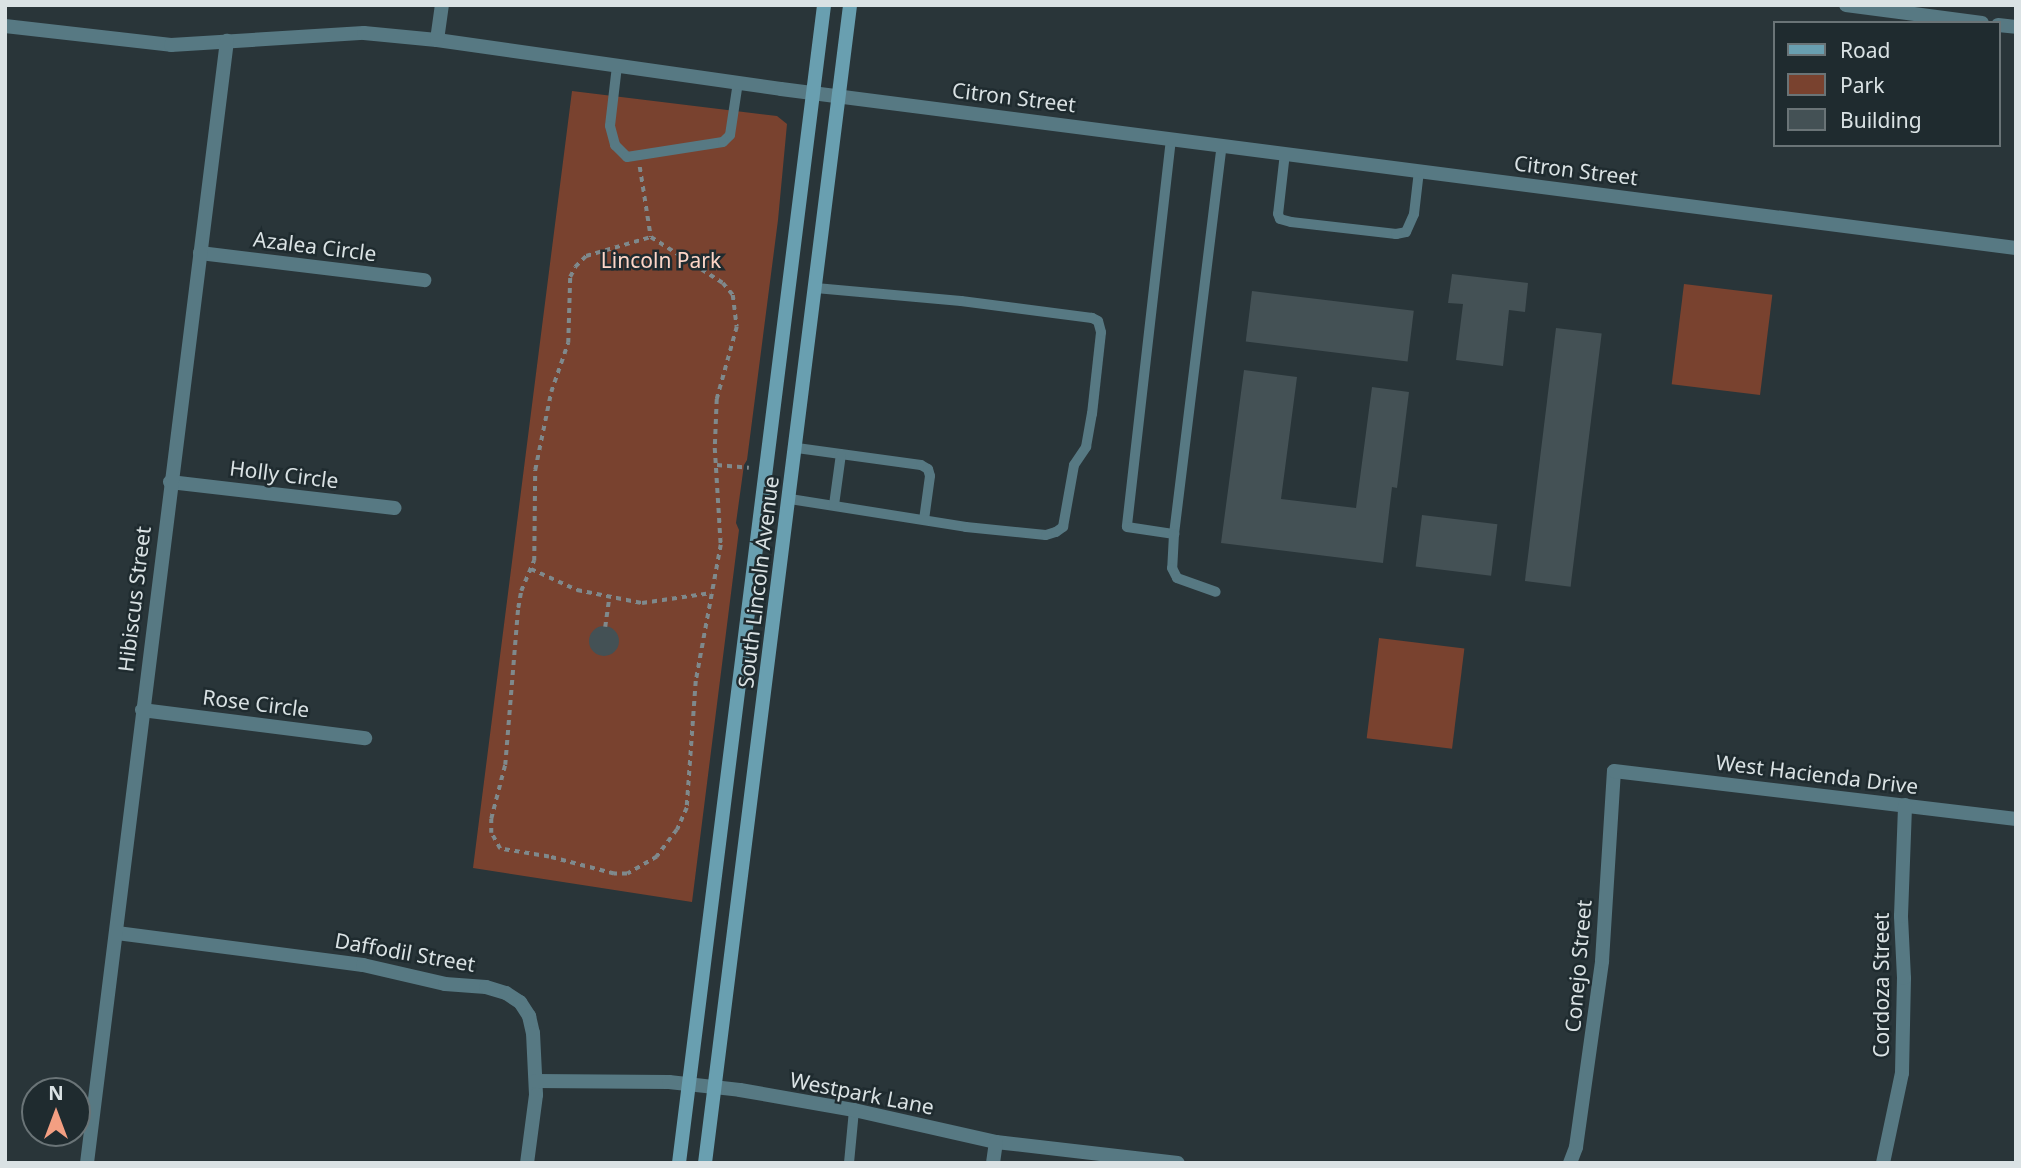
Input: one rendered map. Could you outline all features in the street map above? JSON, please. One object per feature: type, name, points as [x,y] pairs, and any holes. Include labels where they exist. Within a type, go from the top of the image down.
[{"type":"main road","name":"South Lincoln Avenue","points":[[679,1163],[824,5]]},
{"type":"main road","name":"South Lincoln Avenue","points":[[705,1163],[797,448],[850,5]]},
{"type":"street","points":[[437,40],[442,5]]},
{"type":"street","points":[[1846,5],[1967,21]]},
{"type":"street","name":"Citron Street","points":[[5,26],[172,45],[364,33],[437,40],[812,93],[2016,248]]},
{"type":"street","name":"Hibiscus Street","points":[[88,1163],[170,482],[227,41]]},
{"type":"street","name":"Azalea Circle","points":[[200,253],[424,280]]},
{"type":"street","name":"Holly Circle","points":[[170,482],[394,508]]},
{"type":"street","name":"Rose Circle","points":[[142,710],[365,738]]},
{"type":"street","name":"West Hacienda Drive","points":[[1614,771],[2016,819]]},
{"type":"street","name":"Conejo Street","points":[[1570,1163],[1576,1147],[1602,961],[1614,771]]},
{"type":"street","name":"Cordoza Street","points":[[1883,1163],[1902,1073],[1904,978],[1900,916],[1905,805]]},
{"type":"street","name":"Daffodil Street","points":[[117,933],[363,965],[445,984],[486,987],[506,993],[520,1002],[530,1016],[536,1081],[527,1163]]},
{"type":"street","name":"Westpark Lane","points":[[536,1081],[689,1084],[714,1087],[854,1111],[996,1142],[1178,1163]]},
{"type":"street","points":[[993,1163],[996,1142]]},
{"type":"lane","points":[[617,66],[610,126],[615,145],[627,157],[723,142],[730,135],[738,82]]},
{"type":"lane","points":[[1171,139],[1127,527],[1174,534]]},
{"type":"lane","points":[[1216,592],[1177,578],[1172,568],[1222,145]]},
{"type":"lane","points":[[1285,153],[1278,214],[1280,219],[1291,222],[1396,234],[1406,232],[1411,225],[1419,171]]},
{"type":"lane","points":[[790,499],[924,520],[1046,535],[1063,527],[1074,465],[1086,447],[1089,434],[1101,327],[1093,318],[816,288]]},
{"type":"lane","points":[[797,448],[921,465],[928,469],[931,485],[924,520]]},
{"type":"lane","points":[[834,505],[841,454]]},
{"type":"lane","points":[[849,1163],[854,1111]]},
{"type":"path","points":[[638,155],[651,237],[723,283],[733,295],[737,327],[717,399],[721,536],[696,681],[687,808],[677,831],[656,857],[634,871],[614,874],[550,856],[508,853],[500,849],[491,833],[505,765],[518,608],[521,591],[531,569],[535,470],[551,392],[568,343],[570,277],[586,256],[651,237]]},
{"type":"path","points":[[717,465],[750,468],[749,481]]},
{"type":"path","points":[[531,569],[577,590],[642,603],[711,593]]},
{"type":"path","points":[[605,627],[609,597]]},
{"type":"green space","name":"Lincoln Park","points":[[572,91],[777,116],[787,124],[778,220],[747,460],[736,523],[739,530],[692,902],[473,868]]},
{"type":"green space","points":[[1684,284],[1772,295],[1760,395],[1672,384]]},
{"type":"green space","points":[[1379,638],[1464,648],[1452,749],[1367,738]]},
{"type":"building","points":[[1452,274],[1528,283],[1525,312],[1509,310],[1503,366],[1456,360],[1463,304],[1448,303]]},
{"type":"building","points":[[1252,291],[1414,311],[1408,361],[1246,342]]},
{"type":"building","points":[[1556,328],[1602,334],[1571,587],[1525,581]]},
{"type":"building","points":[[1244,370],[1297,377],[1281,499],[1356,508],[1372,387],[1409,392],[1397,488],[1392,487],[1383,563],[1221,543]]},
{"type":"building","points":[[1422,515],[1497,524],[1491,576],[1416,567]]},
{"type":"building","points":[[604,626],[614,631],[619,641],[614,651],[604,656],[594,651],[589,641],[594,631]]}]
